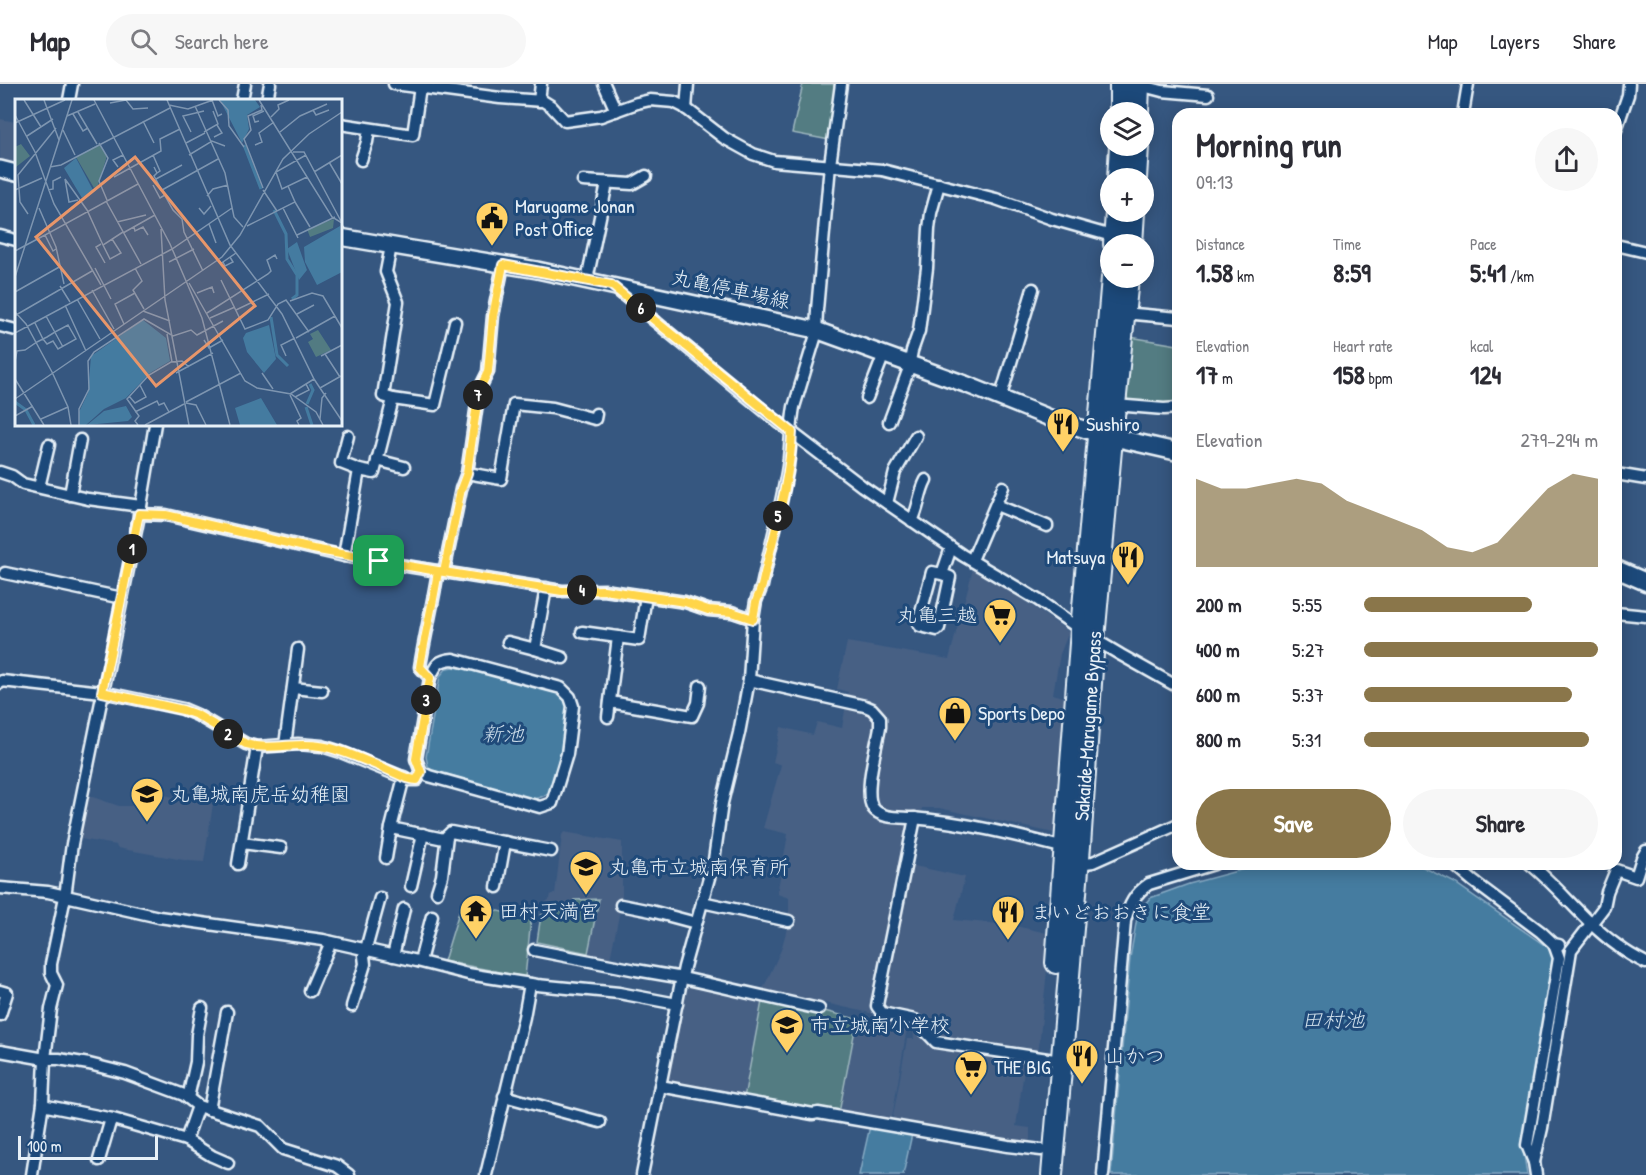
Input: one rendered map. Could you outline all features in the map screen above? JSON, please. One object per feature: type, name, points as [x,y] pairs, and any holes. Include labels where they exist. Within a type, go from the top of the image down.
[{"type":"highway","points":[[1120,84],[1120,102]]},
{"type":"highway","points":[[1138,102],[1139,84]]},
{"type":"highway","name":"Sakaide-Marugame Bypass","points":[[1052,1175],[1065,848],[1106,436],[1112,288]]},
{"type":"highway","name":"Sakaide-Marugame Bypass","points":[[1106,436],[1115,405],[1127,288]]},
{"type":"highway","name":"Sakaide-Marugame Bypass","points":[[1039,1175],[1078,864],[1087,634]]},
{"type":"main road","points":[[0,169],[15,173]]},
{"type":"main road","name":"丸亀停車場線","points":[[342,237],[587,280],[816,330],[909,363],[1055,420],[1106,436]]},
{"type":"main road","points":[[1106,436],[1172,451]]},
{"type":"main road","points":[[1622,572],[1646,582]]},
{"type":"street","points":[[69,99],[72,84]]},
{"type":"street","points":[[242,99],[245,84]]},
{"type":"street","points":[[267,99],[270,84]]},
{"type":"street","points":[[394,84],[500,98],[543,101],[565,121],[601,116],[650,100],[674,102],[724,138],[753,154],[774,161],[882,170],[996,199],[1100,235]]},
{"type":"street","points":[[539,101],[541,84]]},
{"type":"street","points":[[604,84],[616,111]]},
{"type":"street","points":[[686,109],[688,84]]},
{"type":"street","points":[[642,1175],[684,967],[714,860],[722,803],[749,680],[756,602],[762,586],[791,450],[794,407],[816,335],[830,165],[842,84]]},
{"type":"street","points":[[1139,84],[1162,91],[1175,88],[1208,95]]},
{"type":"street","points":[[1463,108],[1468,84]]},
{"type":"street","points":[[1622,112],[1629,84]]},
{"type":"street","points":[[342,124],[413,135],[420,87]]},
{"type":"street","points":[[361,160],[369,129]]},
{"type":"street","points":[[583,181],[632,184],[646,176]]},
{"type":"street","points":[[587,280],[607,183]]},
{"type":"street","points":[[889,422],[919,331],[931,213],[939,184]]},
{"type":"street","points":[[0,236],[15,240]]},
{"type":"street","points":[[391,246],[386,272],[398,302],[383,396],[435,405],[454,322]]},
{"type":"street","points":[[1622,246],[1646,252]]},
{"type":"street","points":[[430,678],[420,667],[426,632],[461,489],[467,473],[479,390],[488,372],[493,316],[503,265]]},
{"type":"street","points":[[611,285],[862,486],[951,548],[1038,600],[1087,634],[1172,684]]},
{"type":"street","points":[[1000,399],[1033,289]]},
{"type":"street","points":[[1124,313],[1172,317]]},
{"type":"street","points":[[0,326],[15,330]]},
{"type":"street","points":[[867,398],[884,354]]},
{"type":"street","points":[[348,436],[341,463],[374,473],[393,399]]},
{"type":"street","points":[[467,473],[501,479],[514,404],[553,408],[595,419],[596,414]]},
{"type":"street","points":[[1115,405],[1172,408]]},
{"type":"street","points":[[32,1175],[43,1103],[51,1009],[57,985],[51,973],[51,964],[65,897],[72,844],[140,510],[155,426]]},
{"type":"street","points":[[887,503],[895,472],[916,436]]},
{"type":"street","points":[[70,495],[73,453],[80,440]]},
{"type":"street","points":[[39,487],[49,445]]},
{"type":"street","points":[[377,460],[404,467]]},
{"type":"street","points":[[344,555],[359,470]]},
{"type":"street","points":[[0,472],[12,476],[23,484],[344,555],[562,591],[604,590],[685,602],[708,610],[732,612],[753,619]]},
{"type":"street","points":[[1622,475],[1646,479]]},
{"type":"street","points":[[912,521],[926,480]]},
{"type":"street","points":[[972,561],[1004,487]]},
{"type":"street","points":[[996,505],[1047,526]]},
{"type":"street","points":[[942,574],[951,548]]},
{"type":"street","points":[[932,572],[942,574],[950,578],[939,628],[937,630],[920,626],[918,623],[932,572]]},
{"type":"street","points":[[5,573],[122,598]]},
{"type":"street","points":[[535,649],[546,588]]},
{"type":"street","points":[[582,632],[639,640],[646,596]]},
{"type":"street","points":[[1622,614],[1646,616]]},
{"type":"street","points":[[608,717],[618,637]]},
{"type":"street","points":[[508,642],[563,658]]},
{"type":"street","points":[[285,745],[298,649]]},
{"type":"street","points":[[453,659],[561,688],[570,697],[573,706],[567,754],[552,803],[540,807],[421,772],[416,759],[430,678],[435,666],[444,660],[453,659]]},
{"type":"street","points":[[749,680],[872,709],[880,718],[880,727],[868,791],[872,807],[878,813],[888,817],[915,818],[974,826],[1065,848]]},
{"type":"street","points":[[0,683],[2,681],[102,692],[183,710],[197,715],[246,744],[257,747],[298,744],[322,746],[410,780],[417,780],[421,772]]},
{"type":"street","points":[[610,702],[692,716],[699,703],[700,686]]},
{"type":"street","points":[[293,688],[322,692]]},
{"type":"street","points":[[238,864],[257,747]]},
{"type":"street","points":[[386,858],[404,777]]},
{"type":"street","points":[[915,818],[878,1000],[879,1010],[887,1015],[915,1020],[936,1042],[1055,1060]]},
{"type":"street","points":[[1078,864],[1093,862],[1172,827]]},
{"type":"street","points":[[391,828],[444,839],[451,832],[551,851]]},
{"type":"street","points":[[411,886],[423,834]]},
{"type":"street","points":[[437,892],[447,836]]},
{"type":"street","points":[[497,887],[505,842]]},
{"type":"street","points":[[242,843],[281,848]]},
{"type":"street","points":[[1534,1162],[1542,1128],[1571,950],[1604,907],[1616,870],[1636,877],[1646,851]]},
{"type":"street","points":[[1103,1175],[1125,921],[1133,899],[1140,890],[1149,884],[1194,870]]},
{"type":"street","points":[[1460,870],[1541,932],[1554,944],[1559,958],[1527,1145],[1534,1162],[1536,1175]]},
{"type":"street","points":[[1537,870],[1616,945],[1646,963]]},
{"type":"street","points":[[0,888],[48,892],[159,917],[331,942],[468,974],[530,984],[619,993],[677,1004]]},
{"type":"street","points":[[352,1005],[365,964],[364,956],[380,898]]},
{"type":"street","points":[[702,902],[789,921]]},
{"type":"street","points":[[621,905],[696,923]]},
{"type":"street","points":[[393,956],[404,909]]},
{"type":"street","points":[[420,962],[432,916]]},
{"type":"street","points":[[310,991],[331,942]]},
{"type":"street","points":[[1554,944],[1574,946]]},
{"type":"street","points":[[534,950],[683,978],[819,1009]]},
{"type":"street","points":[[486,1175],[530,984]]},
{"type":"street","points":[[0,991],[7,993],[0,1015]]},
{"type":"street","points":[[188,1098],[196,1062],[197,1035],[202,1008]]},
{"type":"street","points":[[186,1140],[203,1108],[227,1012]]},
{"type":"street","points":[[0,1051],[89,1064],[125,1073],[184,1095],[203,1108],[260,1126],[282,1149],[350,1175]]},
{"type":"street","points":[[660,1086],[813,1114],[1041,1150]]},
{"type":"street","points":[[504,1096],[600,1122]]},
{"type":"street","points":[[43,1103],[47,1106],[111,1119],[186,1140],[228,1163]]},
{"type":"street","points":[[99,1160],[111,1119]]},
{"type":"shaded area","points":[[0,119],[15,122],[15,167],[0,163]]},
{"type":"shaded area","points":[[974,565],[1069,632],[1060,654],[1053,694],[1067,698],[1058,834],[939,808],[922,808],[910,865],[965,877],[954,920],[1011,925],[1047,933],[1047,971],[1037,1065],[1025,1064],[1016,1126],[1030,1128],[1030,1141],[1018,1143],[892,1122],[907,1039],[914,1039],[913,1024],[910,1022],[763,989],[781,950],[789,921],[789,898],[777,894],[788,834],[763,828],[781,765],[773,762],[781,727],[813,735],[817,722],[842,728],[848,692],[837,689],[847,642],[949,659]]},
{"type":"shaded area","name":"丸亀城南虎岳幼稚園","points":[[136,789],[213,804],[204,862],[117,848],[116,845],[80,839],[87,795],[119,806],[132,806]]},
{"type":"shaded area","name":"丸亀市立城南保育所","points":[[564,832],[622,842],[622,901],[610,959],[537,942],[543,904],[550,899],[551,894],[555,894]]},
{"type":"shaded area","name":"市立城南小学校","points":[[688,979],[857,1019],[907,1028],[891,1124],[903,1175],[859,1175],[870,1126],[667,1084]]},
{"type":"green space","points":[[803,84],[839,84],[830,140],[792,133]]},
{"type":"green space","points":[[1130,337],[1172,344],[1172,405],[1125,402]]},
{"type":"green space","points":[[599,899],[588,953],[537,942],[541,915],[562,910],[572,912],[574,900]]},
{"type":"green space","points":[[462,902],[531,919],[525,977],[444,961]]},
{"type":"green space","points":[[763,996],[857,1019],[839,1113],[813,1111],[744,1098]]},
{"type":"water","name":"新池","points":[[453,667],[560,694],[566,699],[568,706],[564,748],[554,786],[550,792],[533,799],[432,770],[428,766],[426,757],[440,676],[447,668]]},
{"type":"water","name":"田村池","points":[[1241,870],[1429,870],[1455,883],[1547,947],[1554,955],[1555,966],[1523,1148],[1527,1175],[1111,1175],[1130,958],[1138,912],[1150,898],[1189,884]]},
{"type":"water","points":[[870,1126],[912,1134],[903,1175],[859,1175]]},
{"type":"place","name":"Marugame Jonan Post Office","points":[[492,247]]},
{"type":"place","name":"Sushiro","points":[[1063,453]]},
{"type":"place","name":"Matsuya","points":[[1128,586]]},
{"type":"place","name":"丸亀三越","points":[[1000,644]]},
{"type":"place","name":"Sports Depo","points":[[955,742]]},
{"type":"place","name":"丸亀城南虎岳幼稚園","points":[[147,823]]},
{"type":"place","name":"丸亀市立城南保育所","points":[[586,896]]},
{"type":"place","name":"田村天満宮","points":[[476,940]]},
{"type":"place","name":"まいどおおきに食堂","points":[[1008,941]]},
{"type":"place","name":"市立城南小学校","points":[[787,1054]]},
{"type":"place","name":"山かつ","points":[[1082,1085]]},
{"type":"place","name":"THE BIG","points":[[971,1096]]},
{"type":"route","points":[[379,561],[313,549],[166,515],[139,514],[102,692],[197,715],[255,747],[298,744],[322,746],[384,768],[410,780],[417,780],[421,772],[416,759],[430,678],[420,667],[438,571],[444,572],[516,584],[562,591],[604,590],[685,602],[708,610],[732,612],[753,619],[787,472],[792,432],[611,285],[503,265],[493,316],[488,372],[479,390],[467,473],[461,489],[444,572],[379,561]]}]
